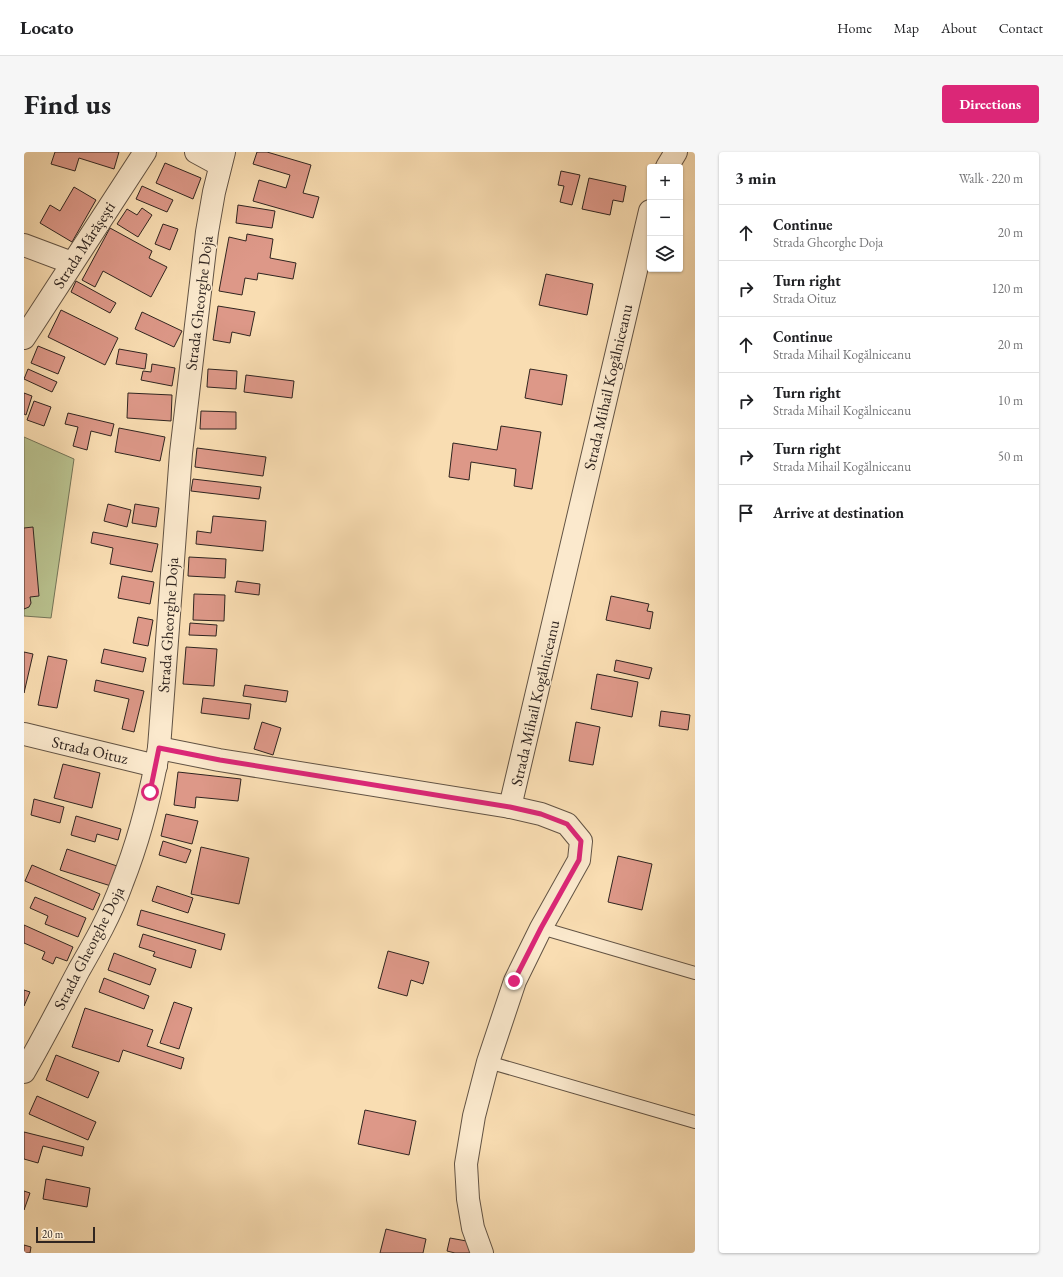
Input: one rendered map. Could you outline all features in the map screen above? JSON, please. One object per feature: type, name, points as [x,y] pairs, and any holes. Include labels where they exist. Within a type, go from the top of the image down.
[{"type":"street","name":"Strada Mărășești","points":[[24,338],[145,152]]},
{"type":"street","points":[[196,152],[222,159]]},
{"type":"street","points":[[669,164],[676,152]]},
{"type":"street","name":"Strada Gheorghe Doja","points":[[24,1072],[108,917],[120,890],[141,826],[157,757],[181,453],[207,232],[222,159]]},
{"type":"street","name":"Strada Mihail Kogălniceanu","points":[[482,1253],[473,1228],[468,1199],[466,1164],[474,1116],[488,1062],[514,981],[541,928],[579,860],[581,841],[567,824],[541,814],[510,807],[647,224]]},
{"type":"street","points":[[24,245],[72,263]]},
{"type":"street","name":"Strada Oituz","points":[[24,734],[157,757],[220,760],[510,807]]},
{"type":"lane","points":[[541,928],[695,972]]},
{"type":"lane","points":[[488,1062],[695,1122]]},
{"type":"green space","points":[[24,437],[74,459],[51,618],[24,616]]},
{"type":"building","points":[[55,152],[119,152],[114,169],[79,158],[75,171],[51,164]]},
{"type":"building","points":[[257,152],[267,152],[311,165],[303,193],[319,197],[313,218],[253,201],[259,180],[286,188],[290,175],[253,164]]},
{"type":"building","points":[[165,163],[201,178],[193,199],[156,183]]},
{"type":"building","points":[[561,171],[580,175],[572,205],[560,202],[564,186],[558,185]]},
{"type":"building","points":[[589,178],[626,186],[623,202],[613,200],[610,215],[582,209]]},
{"type":"building","points":[[142,186],[173,200],[167,212],[136,199]]},
{"type":"building","points":[[74,187],[96,200],[72,242],[40,223],[50,205],[60,211]]},
{"type":"building","points":[[238,205],[275,211],[272,228],[236,223]]},
{"type":"building","points":[[142,208],[152,215],[138,237],[117,224],[127,209],[137,215]]},
{"type":"building","points":[[163,224],[178,229],[170,250],[155,244]]},
{"type":"building","points":[[110,228],[152,251],[149,258],[167,267],[151,297],[103,271],[95,287],[82,280]]},
{"type":"building","points":[[247,234],[273,239],[270,258],[296,263],[293,279],[258,273],[257,280],[245,278],[242,295],[219,291],[229,237],[246,241]]},
{"type":"building","points":[[546,274],[593,284],[587,315],[539,305]]},
{"type":"building","points":[[76,281],[116,303],[110,313],[71,292]]},
{"type":"building","points":[[218,306],[255,312],[250,336],[232,332],[230,343],[213,340]]},
{"type":"building","points":[[61,310],[118,338],[105,365],[48,337]]},
{"type":"building","points":[[142,312],[182,331],[174,347],[135,329]]},
{"type":"building","points":[[38,346],[65,357],[58,374],[31,363]]},
{"type":"building","points":[[119,349],[147,354],[145,369],[116,364]]},
{"type":"building","points":[[152,364],[175,368],[172,386],[141,380],[143,371],[151,372]]},
{"type":"building","points":[[28,369],[57,382],[52,392],[24,379]]},
{"type":"building","points":[[208,369],[237,371],[236,389],[207,387]]},
{"type":"building","points":[[530,369],[567,375],[562,405],[525,398]]},
{"type":"building","points":[[246,375],[294,381],[292,398],[244,392]]},
{"type":"building","points":[[24,393],[32,396],[26,415],[24,414]]},
{"type":"building","points":[[128,393],[172,395],[171,421],[127,418]]},
{"type":"building","points":[[34,401],[51,407],[44,426],[27,420]]},
{"type":"building","points":[[201,411],[236,412],[236,429],[200,429]]},
{"type":"building","points":[[68,413],[114,424],[111,436],[91,431],[87,450],[73,446],[78,427],[65,424]]},
{"type":"building","points":[[501,426],[541,432],[532,489],[514,486],[516,469],[471,462],[469,480],[449,477],[453,443],[497,450]]},
{"type":"building","points":[[119,428],[165,437],[160,461],[115,452]]},
{"type":"building","points":[[197,448],[266,457],[263,476],[195,467]]},
{"type":"building","points":[[193,479],[261,487],[259,499],[191,491]]},
{"type":"building","points":[[108,504],[131,510],[127,527],[104,521]]},
{"type":"building","points":[[135,504],[159,508],[156,527],[132,523]]},
{"type":"building","points":[[213,516],[266,521],[263,551],[196,544],[197,531],[211,533]]},
{"type":"building","points":[[33,527],[39,596],[30,597],[31,603],[29,607],[24,609],[24,528]]},
{"type":"building","points":[[93,532],[158,544],[152,572],[110,564],[113,548],[91,543]]},
{"type":"building","points":[[189,557],[226,559],[225,578],[188,576]]},
{"type":"building","points":[[122,576],[154,582],[150,604],[118,598]]},
{"type":"building","points":[[237,581],[260,584],[259,595],[235,592]]},
{"type":"building","points":[[194,594],[225,595],[224,621],[193,620]]},
{"type":"building","points":[[611,596],[649,604],[647,611],[653,612],[650,629],[606,620]]},
{"type":"building","points":[[138,617],[153,620],[148,646],[133,643]]},
{"type":"building","points":[[190,623],[217,625],[216,636],[189,635]]},
{"type":"building","points":[[186,647],[217,649],[214,686],[183,684]]},
{"type":"building","points":[[104,649],[146,658],[143,672],[101,663]]},
{"type":"building","points":[[24,652],[33,654],[24,693]]},
{"type":"building","points":[[48,656],[67,660],[57,708],[38,705]]},
{"type":"building","points":[[616,660],[652,668],[649,679],[614,671]]},
{"type":"building","points":[[597,674],[638,682],[632,717],[591,709]]},
{"type":"building","points":[[96,680],[144,691],[134,732],[122,729],[129,699],[94,691]]},
{"type":"building","points":[[245,685],[288,691],[286,702],[243,696]]},
{"type":"building","points":[[203,698],[251,704],[249,719],[201,713]]},
{"type":"building","points":[[661,711],[690,715],[688,730],[659,726]]},
{"type":"building","points":[[262,722],[281,728],[273,755],[254,749]]},
{"type":"building","points":[[576,722],[600,727],[593,765],[569,761]]},
{"type":"building","points":[[63,764],[100,773],[92,808],[54,798]]},
{"type":"building","points":[[178,772],[241,779],[238,801],[196,797],[195,808],[174,805]]},
{"type":"building","points":[[34,799],[64,807],[60,823],[31,815]]},
{"type":"building","points":[[166,814],[198,821],[192,844],[161,836]]},
{"type":"building","points":[[76,816],[121,829],[118,840],[97,834],[95,842],[71,835]]},
{"type":"building","points":[[163,841],[191,850],[186,863],[159,855]]},
{"type":"building","points":[[201,847],[249,858],[239,904],[191,894]]},
{"type":"building","points":[[67,849],[117,866],[111,886],[60,870]]},
{"type":"building","points":[[618,856],[652,864],[642,910],[608,902]]},
{"type":"building","points":[[32,865],[100,894],[93,910],[25,881]]},
{"type":"building","points":[[157,886],[193,898],[188,913],[152,901]]},
{"type":"building","points":[[35,897],[86,918],[78,937],[45,924],[48,916],[30,908]]},
{"type":"building","points":[[141,910],[225,934],[221,950],[137,925]]},
{"type":"building","points":[[24,925],[73,947],[67,961],[56,957],[53,964],[42,959],[45,952],[24,943]]},
{"type":"building","points":[[143,934],[196,950],[191,968],[153,956],[155,952],[139,947]]},
{"type":"building","points":[[388,951],[429,962],[423,984],[411,980],[407,996],[378,988]]},
{"type":"building","points":[[114,953],[156,969],[150,985],[108,970]]},
{"type":"building","points":[[104,978],[149,996],[144,1009],[99,992]]},
{"type":"building","points":[[24,990],[30,992],[24,1006]]},
{"type":"building","points":[[174,1002],[192,1008],[179,1049],[160,1043]]},
{"type":"building","points":[[85,1008],[153,1030],[147,1046],[184,1058],[181,1069],[123,1050],[119,1062],[72,1047]]},
{"type":"building","points":[[56,1055],[99,1072],[88,1098],[46,1080]]},
{"type":"building","points":[[37,1096],[96,1122],[88,1140],[29,1114]]},
{"type":"building","points":[[365,1110],[416,1121],[409,1155],[358,1144]]},
{"type":"building","points":[[24,1132],[84,1147],[82,1156],[43,1146],[38,1163],[24,1159]]},
{"type":"building","points":[[46,1179],[90,1188],[87,1207],[43,1199]]},
{"type":"building","points":[[24,1191],[30,1193],[24,1210]]},
{"type":"building","points":[[386,1229],[426,1239],[423,1253],[380,1253]]},
{"type":"building","points":[[450,1238],[472,1242],[470,1253],[455,1253],[447,1251]]},
{"type":"building","points":[[24,1245],[31,1247],[30,1253],[24,1253]]},
{"type":"route","points":[[150,792],[159,748],[220,760],[510,807],[541,814],[567,824],[581,841],[579,860],[541,928],[514,981]]}]
